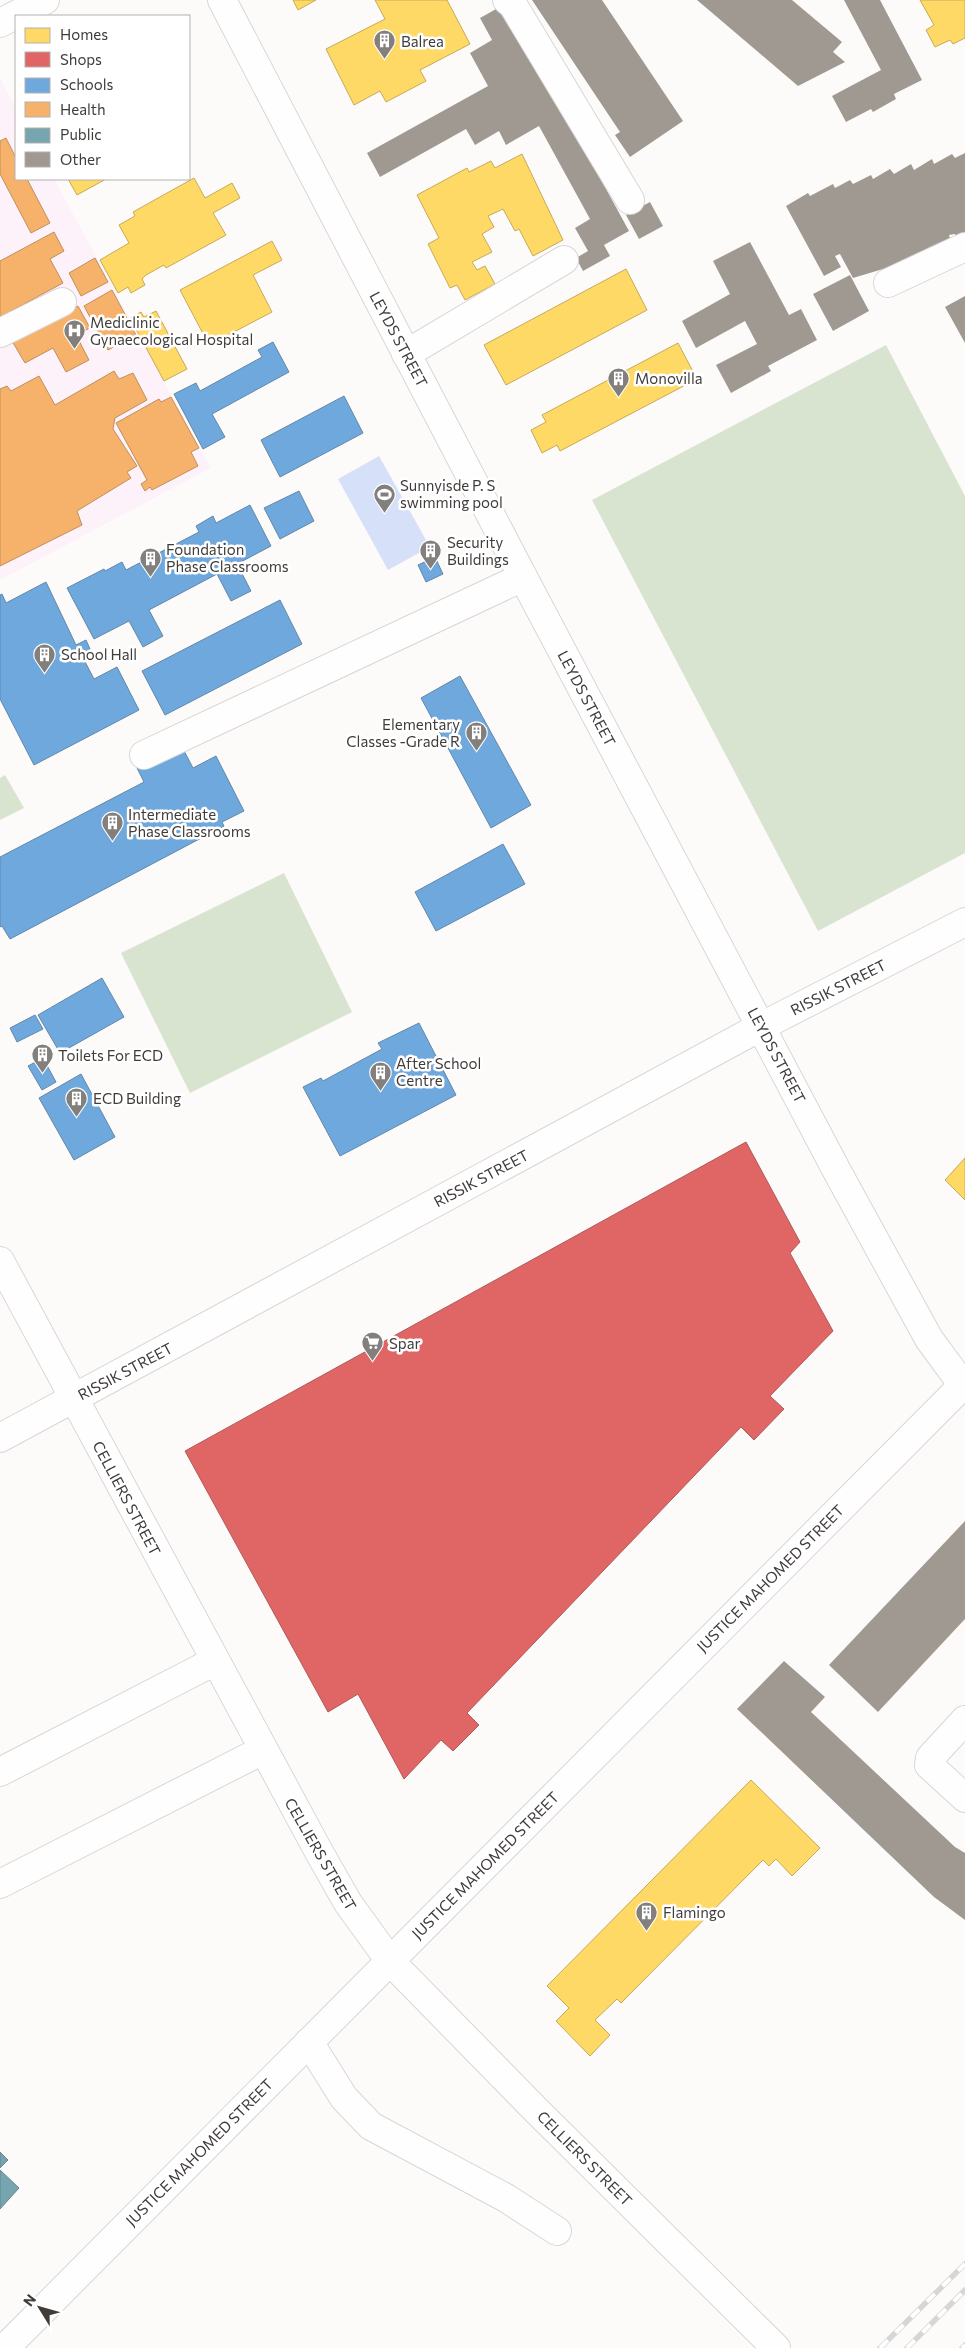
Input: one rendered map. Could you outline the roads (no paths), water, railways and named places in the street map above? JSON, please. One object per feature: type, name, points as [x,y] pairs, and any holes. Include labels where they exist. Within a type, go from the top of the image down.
[{"type":"street","points":[[15,15],[44,0]]},
{"type":"street","name":"LEYDS STREET","points":[[222,0],[523,577],[838,1173],[929,1339],[964,1385]]},
{"type":"street","points":[[507,0],[513,5],[630,200]]},
{"type":"street","points":[[0,23],[15,15]]},
{"type":"street","points":[[888,283],[965,247]]},
{"type":"street","points":[[406,354],[564,260]]},
{"type":"street","points":[[0,333],[62,302]]},
{"type":"street","points":[[144,755],[523,577]]},
{"type":"street","name":"RISSIK STREET","points":[[0,1438],[762,1026],[965,922]]},
{"type":"street","name":"CELLIERS STREET","points":[[0,1261],[337,1885],[390,1961],[776,2348]]},
{"type":"street","name":"JUSTICE MAHOMED STREET","points":[[5,2348],[964,1385]]},
{"type":"street","points":[[0,1772],[215,1661]]},
{"type":"street","points":[[965,1720],[930,1758],[929,1765],[965,1798]]},
{"type":"street","points":[[0,1884],[263,1750]]},
{"type":"street","points":[[308,2042],[344,2098],[372,2126],[506,2198],[557,2231]]},
{"type":"water","name":"Sunnyisde P. S swimming pool","points":[[379,456],[430,547],[388,570],[338,479]]},
{"type":"railway","points":[[880,2348],[965,2264]]},
{"type":"railway","points":[[907,2348],[965,2290]]},
{"type":"railway","points":[[962,2348],[965,2345]]},
{"type":"place","name":"Balrea","points":[[385,60]]},
{"type":"place","name":"Mediclinic Gynaecological Hospital","points":[[74,350]]},
{"type":"place","name":"Monovilla","points":[[619,397]]},
{"type":"place","name":"Sunnyisde P. S swimming pool","points":[[384,513]]},
{"type":"place","name":"Security Buildings","points":[[431,570]]},
{"type":"place","name":"Foundation Phase Classrooms","points":[[150,577]]},
{"type":"place","name":"School Hall","points":[[45,673]]},
{"type":"place","name":"Elementary Classes -Grade R","points":[[476,752]]},
{"type":"place","name":"Intermediate Phase Classrooms","points":[[112,842]]},
{"type":"place","name":"Toilets For ECD","points":[[42,1074]]},
{"type":"place","name":"After School Centre","points":[[380,1091]]},
{"type":"place","name":"ECD Building","points":[[77,1117]]},
{"type":"place","name":"Spar","points":[[373,1362]]},
{"type":"place","name":"Flamingo","points":[[647,1931]]}]
